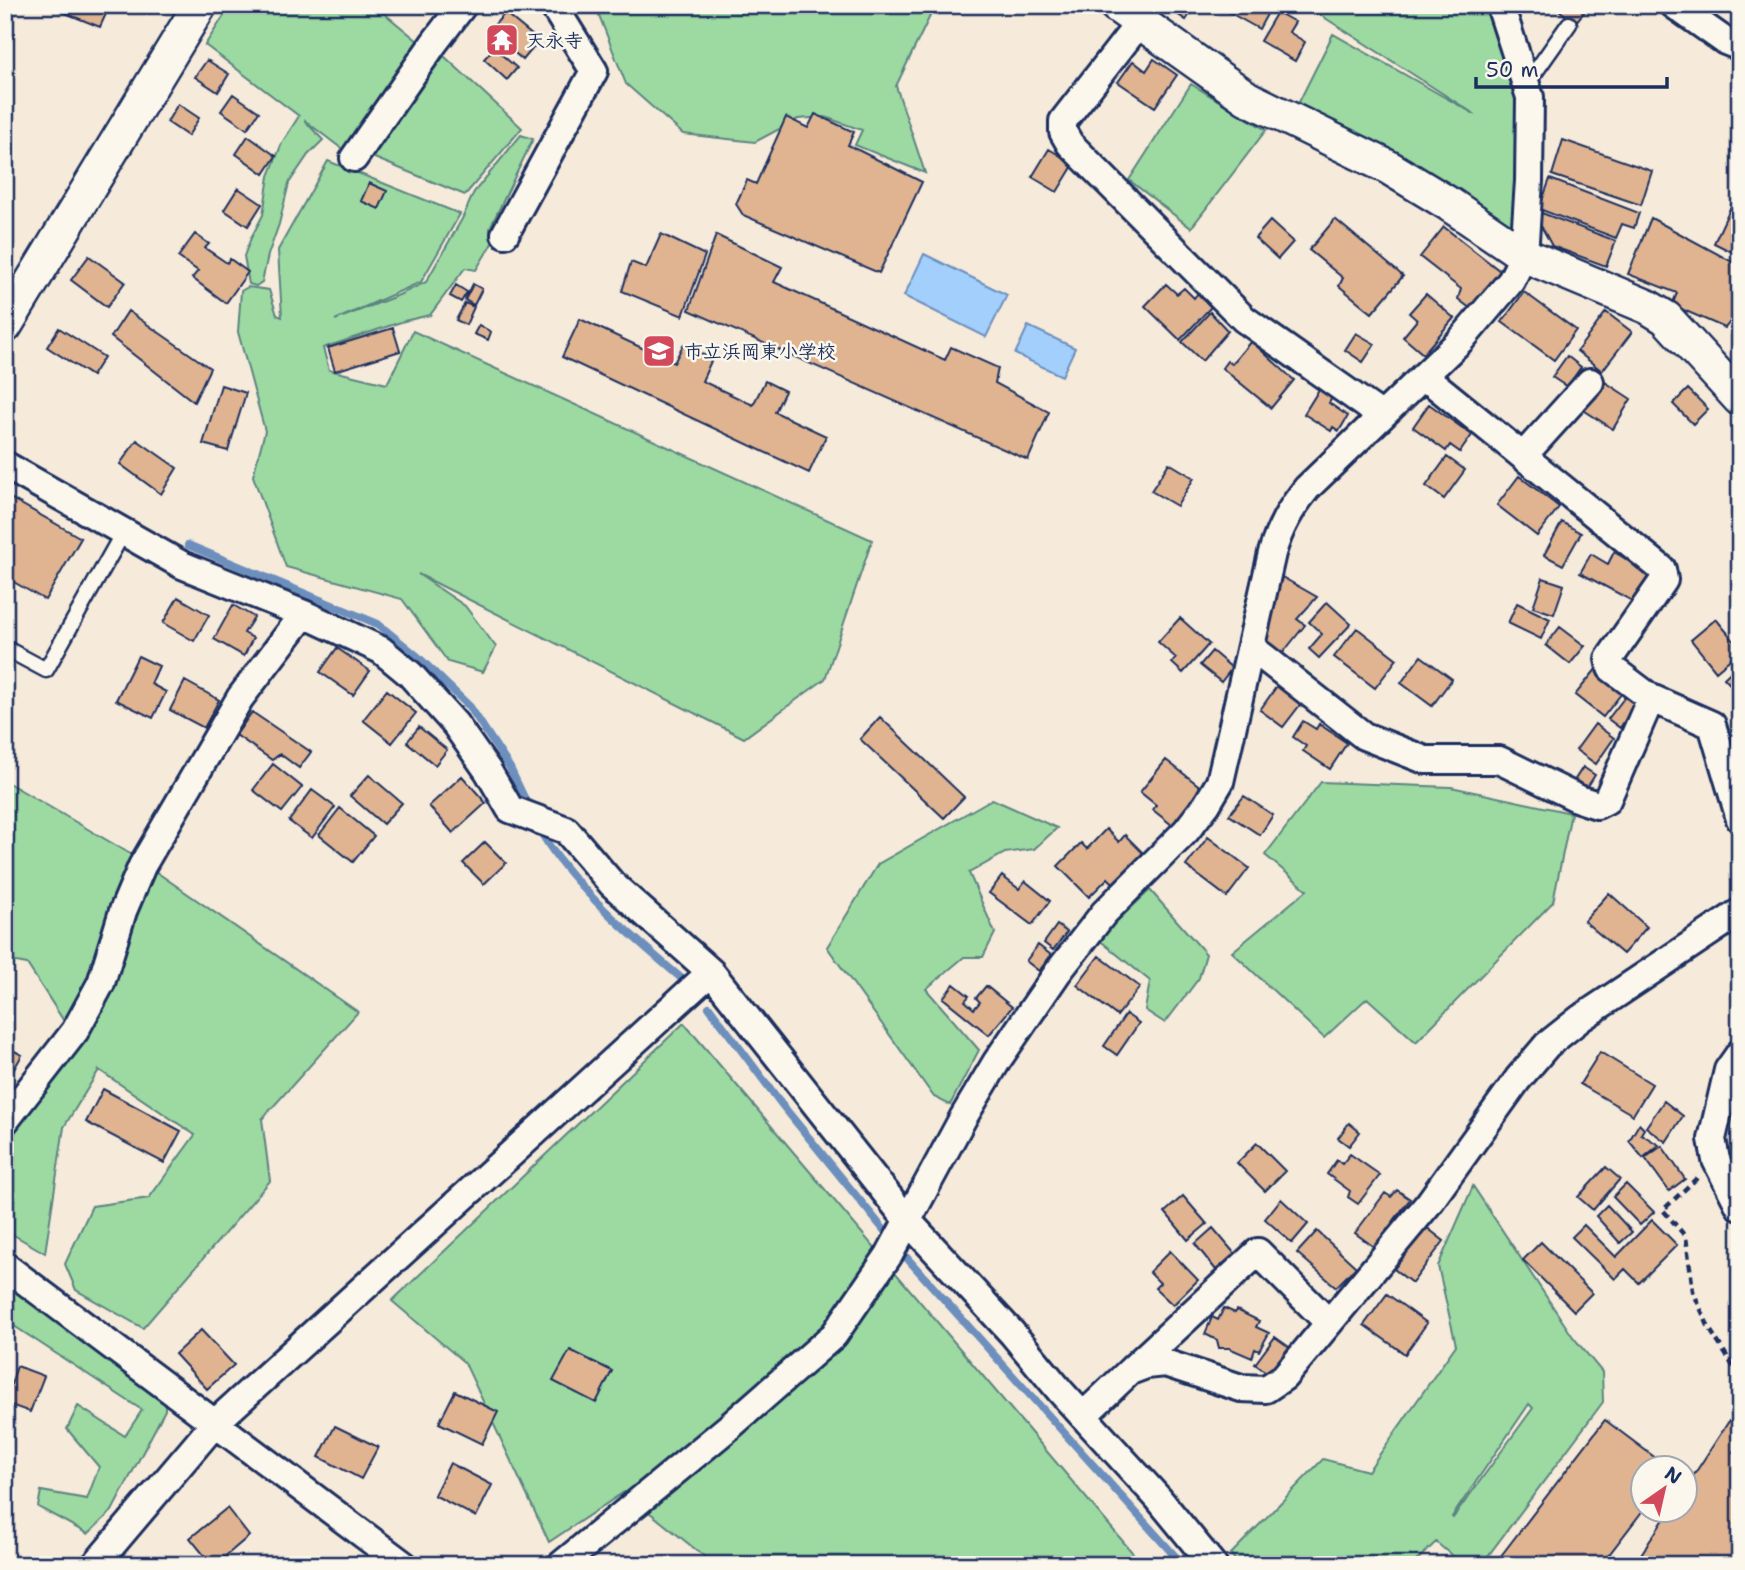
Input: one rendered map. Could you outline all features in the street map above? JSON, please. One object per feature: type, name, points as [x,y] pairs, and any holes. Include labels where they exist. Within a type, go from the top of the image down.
[{"type":"street","points":[[5,326],[200,5]]},
{"type":"street","points":[[354,158],[463,5]]},
{"type":"street","points":[[505,234],[594,71],[553,5]]},
{"type":"street","points":[[561,1565],[730,1427],[834,1335],[899,1238],[990,1073],[1058,972],[1104,914],[1185,831],[1220,782],[1272,553],[1279,529],[1289,510],[1307,488],[1461,340],[1511,281],[1524,255],[1529,181],[1530,97],[1500,5]]},
{"type":"street","points":[[1674,5],[1725,41],[1740,47]]},
{"type":"street","points":[[1382,416],[1244,318],[1070,144],[1063,132],[1063,121],[1128,14],[1247,98],[1388,167],[1524,255],[1648,307],[1666,318],[1740,399]]},
{"type":"street","points":[[1424,376],[1662,569],[1664,580],[1609,659],[1611,668],[1651,698],[1712,725],[1740,819]]},
{"type":"street","points":[[1522,456],[1590,383]]},
{"type":"street","points":[[5,465],[182,565],[304,614],[381,650],[410,674],[455,724],[488,771],[510,809],[566,830],[612,884],[710,972],[899,1238],[1012,1333],[1083,1416],[1158,1497],[1213,1565]]},
{"type":"street","points":[[5,1121],[75,1031],[101,983],[123,911],[142,866],[240,698],[304,614]]},
{"type":"street","points":[[1251,647],[1364,736],[1425,760],[1499,760],[1597,805],[1608,800],[1651,698]]},
{"type":"street","points":[[1130,1371],[1146,1365],[1165,1363],[1241,1388],[1266,1389],[1284,1377],[1429,1203],[1518,1079],[1547,1045],[1581,1018],[1740,912]]},
{"type":"street","points":[[95,1565],[216,1422],[710,972]]},
{"type":"street","points":[[1740,1053],[1725,1078],[1712,1139],[1716,1160],[1740,1207]]},
{"type":"street","points":[[1083,1416],[1258,1252],[1329,1323]]},
{"type":"street","points":[[5,1266],[404,1565]]},
{"type":"lane","points":[[1526,85],[1569,24]]},
{"type":"lane","points":[[5,648],[46,670],[124,531]]},
{"type":"path","points":[[1716,1160],[1663,1210],[1686,1237],[1693,1291],[1709,1328],[1740,1377]]},
{"type":"green space","points":[[231,5],[374,5],[419,42],[354,158],[304,120],[323,140],[308,155],[289,183],[262,282],[256,286],[249,284],[244,256],[263,215],[269,176],[282,143],[299,116],[205,45]]},
{"type":"green space","points":[[595,5],[929,5],[930,16],[896,86],[925,173],[855,145],[862,130],[825,117],[798,119],[755,142],[683,134],[626,84]]},
{"type":"green space","points":[[1305,5],[1484,5],[1519,103],[1513,226],[1298,104],[1333,34],[1476,115]]},
{"type":"green space","points":[[444,56],[522,128],[465,195],[367,155]]},
{"type":"green space","points":[[1191,84],[1266,130],[1191,228],[1129,180]]},
{"type":"green space","points":[[521,135],[533,139],[490,228],[494,240],[476,270],[465,268],[430,315],[323,348],[329,370],[387,384],[413,331],[872,540],[825,679],[744,738],[418,574],[465,606],[496,647],[483,672],[448,662],[402,599],[286,567],[253,476],[265,431],[238,332],[241,291],[248,287],[269,290],[277,315],[282,317],[278,250],[328,161],[460,214],[421,282],[335,320],[426,282],[462,219],[474,192]]},
{"type":"green space","points":[[5,781],[129,853],[358,1012],[262,1119],[270,1181],[143,1328],[76,1290],[65,1264],[92,1206],[149,1198],[195,1135],[99,1070],[64,1127],[45,1253],[5,1230],[5,1136],[80,1046],[27,964],[5,960]]},
{"type":"green space","points":[[1321,782],[1451,787],[1571,813],[1553,902],[1416,1042],[1367,998],[1324,1038],[1232,952],[1307,890],[1265,855]]},
{"type":"green space","points":[[992,799],[1057,828],[1034,849],[1005,853],[969,873],[995,933],[983,957],[964,957],[926,989],[979,1050],[950,1105],[934,1097],[827,947],[878,864]]},
{"type":"green space","points":[[1150,890],[1206,954],[1199,978],[1165,1023],[1145,1010],[1150,981],[1098,939]]},
{"type":"green space","points":[[684,1023],[1143,1565],[715,1565],[624,1492],[549,1542],[465,1363],[392,1301]]},
{"type":"green space","points":[[1473,1186],[1573,1337],[1602,1372],[1603,1402],[1488,1556],[1497,1565],[1463,1565],[1436,1542],[1412,1565],[1238,1565],[1231,1554],[1323,1459],[1368,1471],[1456,1345],[1438,1266]],"holes":[[[1529,1404],[1533,1408],[1453,1518]]]},
{"type":"green space","points":[[5,1266],[165,1385],[165,1410],[112,1511],[88,1534],[38,1507],[41,1491],[87,1499],[99,1467],[67,1429],[78,1406],[125,1436],[142,1410],[5,1320]]},
{"type":"water","points":[[924,254],[1007,295],[986,337],[904,296]]},
{"type":"water","points":[[1028,326],[1075,348],[1062,376],[1015,354]]},
{"type":"building","points":[[45,5],[110,5],[100,27]]},
{"type":"building","points":[[1174,5],[1196,5],[1186,20],[1171,10]]},
{"type":"building","points":[[1216,5],[1272,5],[1259,29]]},
{"type":"building","points":[[1553,5],[1590,5],[1575,23]]},
{"type":"building","points":[[1277,12],[1295,22],[1289,32],[1305,42],[1295,61],[1260,41]]},
{"type":"building","points":[[505,13],[539,41],[523,60],[489,31]]},
{"type":"building","points":[[494,48],[517,68],[507,80],[484,59]]},
{"type":"building","points":[[1154,59],[1177,75],[1155,107],[1118,82],[1133,61],[1146,71]]},
{"type":"building","points":[[207,60],[229,74],[218,92],[195,77]]},
{"type":"building","points":[[233,94],[259,112],[247,129],[221,111]]},
{"type":"building","points":[[178,104],[199,118],[188,136],[167,122]]},
{"type":"building","points":[[815,114],[854,132],[848,145],[922,182],[879,273],[743,215],[736,204],[747,180],[756,184],[786,117],[808,128]]},
{"type":"building","points":[[248,136],[276,156],[264,174],[236,154]]},
{"type":"building","points":[[1563,140],[1652,171],[1641,205],[1552,175]]},
{"type":"building","points":[[1049,149],[1074,164],[1057,192],[1032,177]]},
{"type":"building","points":[[1550,179],[1639,213],[1634,228],[1622,224],[1616,238],[1539,209]]},
{"type":"building","points":[[369,183],[387,191],[379,209],[361,201]]},
{"type":"building","points":[[238,188],[262,204],[248,226],[224,210]]},
{"type":"building","points":[[1733,202],[1740,206],[1740,256],[1714,243]]},
{"type":"building","points":[[1539,212],[1616,241],[1606,266],[1552,246],[1540,224],[1535,223]]},
{"type":"building","points":[[1651,218],[1740,266],[1740,309],[1725,328],[1672,305],[1677,293],[1628,274]]},
{"type":"building","points":[[1335,219],[1403,276],[1372,313],[1339,286],[1343,278],[1309,250]]},
{"type":"building","points":[[1270,221],[1293,242],[1278,259],[1255,238]]},
{"type":"building","points":[[1444,227],[1500,271],[1471,309],[1458,299],[1461,289],[1420,257]]},
{"type":"building","points":[[195,234],[209,244],[205,248],[227,263],[230,259],[248,272],[226,303],[192,278],[198,271],[178,257]]},
{"type":"building","points":[[661,234],[705,255],[683,316],[622,291],[631,262],[646,268]]},
{"type":"building","points":[[716,235],[782,267],[774,282],[945,360],[951,347],[998,368],[995,383],[1049,412],[1028,460],[689,310]]},
{"type":"building","points":[[89,256],[125,282],[107,307],[71,280]]},
{"type":"building","points":[[473,284],[482,289],[474,305],[465,300]]},
{"type":"building","points":[[1166,284],[1177,294],[1184,288],[1194,298],[1198,293],[1211,307],[1180,340],[1145,306]]},
{"type":"building","points":[[456,285],[467,292],[461,302],[450,296]]},
{"type":"building","points":[[1524,292],[1576,330],[1554,360],[1502,322]]},
{"type":"building","points":[[1426,294],[1454,318],[1423,354],[1403,337],[1417,320],[1409,313]]},
{"type":"building","points":[[465,303],[474,307],[466,325],[456,320]]},
{"type":"building","points":[[128,311],[210,368],[194,402],[111,337]]},
{"type":"building","points":[[1210,312],[1228,331],[1202,361],[1182,342]]},
{"type":"building","points":[[1606,312],[1632,332],[1602,371],[1577,351]]},
{"type":"building","points":[[580,319],[674,363],[683,345],[712,359],[702,381],[753,405],[765,381],[785,391],[775,412],[826,436],[809,473],[562,357]]},
{"type":"building","points":[[479,325],[491,332],[488,340],[474,334]]},
{"type":"building","points":[[59,328],[104,357],[92,376],[47,347]]},
{"type":"building","points":[[393,328],[400,351],[335,371],[328,348]]},
{"type":"building","points":[[1356,333],[1375,344],[1363,362],[1345,350]]},
{"type":"building","points":[[1251,341],[1294,380],[1271,408],[1222,368],[1227,361],[1232,364]]},
{"type":"building","points":[[1567,356],[1581,367],[1567,387],[1552,377]]},
{"type":"building","points":[[1602,380],[1631,399],[1613,429],[1582,409]]},
{"type":"building","points":[[221,385],[246,393],[228,451],[203,444]]},
{"type":"building","points":[[1320,388],[1333,396],[1329,403],[1348,416],[1339,431],[1333,427],[1331,431],[1304,414]]},
{"type":"building","points":[[1688,389],[1708,409],[1693,424],[1673,404]]},
{"type":"building","points":[[1429,404],[1472,435],[1460,452],[1450,445],[1446,451],[1413,427]]},
{"type":"building","points":[[137,440],[177,468],[161,494],[120,464]]},
{"type":"building","points":[[1447,457],[1465,470],[1444,499],[1426,486]]},
{"type":"building","points":[[1169,463],[1194,478],[1177,506],[1151,491]]},
{"type":"building","points":[[1519,476],[1559,507],[1537,536],[1497,505]]},
{"type":"building","points":[[5,495],[81,538],[45,600],[5,577]]},
{"type":"building","points":[[1562,522],[1581,533],[1563,565],[1544,555]]},
{"type":"building","points":[[1614,552],[1650,573],[1634,602],[1580,573],[1591,554],[1608,564]]},
{"type":"building","points":[[1282,577],[1317,597],[1297,619],[1305,625],[1282,654],[1265,642]]},
{"type":"building","points":[[1543,578],[1564,585],[1554,614],[1533,607]]},
{"type":"building","points":[[178,597],[209,615],[194,641],[163,623]]},
{"type":"building","points":[[1327,602],[1351,624],[1319,658],[1309,649],[1322,634],[1309,622]]},
{"type":"building","points":[[1517,603],[1550,619],[1541,639],[1508,623]]},
{"type":"building","points":[[233,605],[254,617],[244,633],[253,638],[244,656],[214,639]]},
{"type":"building","points":[[1180,618],[1209,644],[1183,673],[1172,663],[1176,658],[1158,642]]},
{"type":"building","points":[[1716,619],[1740,651],[1716,671],[1691,640]]},
{"type":"building","points":[[1560,627],[1585,646],[1570,664],[1546,645]]},
{"type":"building","points":[[1357,628],[1397,659],[1375,688],[1334,657]]},
{"type":"building","points":[[337,648],[370,671],[353,695],[320,672]]},
{"type":"building","points":[[1212,651],[1232,668],[1221,682],[1200,665]]},
{"type":"building","points":[[138,656],[159,666],[151,684],[166,692],[153,718],[116,700]]},
{"type":"building","points":[[1421,656],[1452,679],[1432,706],[1401,683]]},
{"type":"building","points":[[1740,663],[1740,695],[1724,678]]},
{"type":"building","points":[[1597,668],[1625,689],[1603,717],[1575,695]]},
{"type":"building","points":[[185,681],[219,700],[204,728],[170,710]]},
{"type":"building","points":[[1279,683],[1303,701],[1283,727],[1260,710]]},
{"type":"building","points":[[387,690],[416,713],[392,743],[363,720]]},
{"type":"building","points":[[1628,693],[1637,701],[1620,728],[1608,719]]},
{"type":"building","points":[[252,712],[311,752],[299,768],[280,754],[272,760],[236,735]]},
{"type":"building","points":[[880,717],[964,797],[944,818],[860,739]]},
{"type":"building","points":[[1303,721],[1316,729],[1319,724],[1347,743],[1330,769],[1303,751],[1306,746],[1293,737]]},
{"type":"building","points":[[1595,724],[1614,738],[1596,764],[1576,750]]},
{"type":"building","points":[[419,727],[447,750],[435,765],[407,742]]},
{"type":"building","points":[[1166,760],[1202,788],[1172,825],[1153,810],[1156,805],[1140,792]]},
{"type":"building","points":[[273,764],[302,787],[282,812],[253,790]]},
{"type":"building","points":[[1583,767],[1595,775],[1586,789],[1574,781]]},
{"type":"building","points":[[369,775],[402,803],[383,824],[350,796]]},
{"type":"building","points":[[462,776],[486,803],[453,833],[429,806]]},
{"type":"building","points":[[312,790],[335,807],[312,838],[289,821]]},
{"type":"building","points":[[1244,796],[1273,815],[1260,835],[1229,815]]},
{"type":"building","points":[[340,808],[374,836],[353,862],[319,835]]},
{"type":"building","points":[[1106,829],[1119,842],[1125,835],[1143,853],[1113,883],[1108,878],[1089,897],[1058,866],[1081,843],[1087,849]]},
{"type":"building","points":[[1208,837],[1249,868],[1227,897],[1186,866]]},
{"type":"building","points":[[485,842],[506,863],[484,884],[463,863]]},
{"type":"building","points":[[1002,876],[1019,889],[1025,881],[1050,901],[1032,925],[989,893]]},
{"type":"building","points":[[1609,893],[1647,927],[1623,954],[1584,921]]},
{"type":"building","points":[[1057,925],[1067,932],[1053,950],[1044,943]]},
{"type":"building","points":[[1038,945],[1051,955],[1039,971],[1026,961]]},
{"type":"building","points":[[1099,956],[1140,987],[1117,1016],[1077,985]]},
{"type":"building","points":[[954,984],[969,996],[965,1001],[974,1009],[980,1002],[976,998],[986,986],[1012,1007],[989,1035],[943,998]]},
{"type":"building","points":[[1126,1014],[1139,1023],[1117,1055],[1104,1046]]},
{"type":"building","points":[[5,1046],[22,1055],[5,1085]]},
{"type":"building","points":[[1600,1052],[1652,1084],[1633,1115],[1580,1084]]},
{"type":"building","points":[[103,1089],[181,1131],[164,1163],[86,1122]]},
{"type":"building","points":[[1664,1101],[1683,1116],[1666,1142],[1646,1127]]},
{"type":"building","points":[[1349,1123],[1360,1132],[1349,1146],[1338,1138]]},
{"type":"building","points":[[1639,1124],[1644,1129],[1641,1134],[1659,1145],[1643,1158],[1629,1141]]},
{"type":"building","points":[[1257,1143],[1285,1171],[1265,1191],[1237,1163]]},
{"type":"building","points":[[1662,1146],[1685,1179],[1669,1191],[1645,1158]]},
{"type":"building","points":[[1350,1154],[1380,1175],[1358,1204],[1348,1197],[1350,1191],[1327,1174],[1337,1160],[1342,1164]]},
{"type":"building","points":[[1606,1167],[1620,1179],[1593,1210],[1578,1197]]},
{"type":"building","points":[[1626,1184],[1654,1212],[1640,1225],[1613,1197]]},
{"type":"building","points":[[1397,1190],[1410,1199],[1374,1247],[1355,1233],[1385,1193],[1391,1197]]},
{"type":"building","points":[[1183,1196],[1207,1224],[1188,1240],[1165,1212]]},
{"type":"building","points":[[1281,1199],[1308,1224],[1292,1243],[1265,1219]]},
{"type":"building","points":[[1607,1205],[1632,1232],[1620,1243],[1596,1216]]},
{"type":"building","points":[[1652,1220],[1677,1245],[1639,1283],[1625,1269],[1615,1279],[1572,1237],[1584,1225],[1616,1257]]},
{"type":"building","points":[[1426,1227],[1444,1241],[1412,1283],[1394,1269]]},
{"type":"building","points":[[1213,1228],[1235,1254],[1216,1270],[1195,1244]]},
{"type":"building","points":[[1317,1231],[1356,1267],[1336,1287],[1297,1253]]},
{"type":"building","points":[[1541,1242],[1592,1293],[1574,1311],[1523,1260]]},
{"type":"building","points":[[1170,1251],[1198,1280],[1173,1305],[1155,1288],[1160,1283],[1149,1272]]},
{"type":"building","points":[[1387,1294],[1427,1323],[1405,1354],[1364,1325]]},
{"type":"building","points":[[1224,1308],[1235,1313],[1237,1310],[1259,1321],[1256,1327],[1269,1333],[1259,1351],[1255,1349],[1252,1358],[1229,1348],[1219,1348],[1217,1340],[1205,1334],[1212,1317],[1218,1320]]},
{"type":"building","points":[[201,1330],[234,1365],[207,1389],[175,1354]]},
{"type":"building","points":[[5,1333],[11,1337],[5,1349]]},
{"type":"building","points":[[1275,1337],[1289,1347],[1269,1374],[1255,1364]]},
{"type":"building","points":[[570,1350],[612,1371],[596,1403],[553,1381]]},
{"type":"building","points":[[17,1366],[44,1376],[30,1412],[5,1403]]},
{"type":"building","points":[[455,1391],[498,1412],[482,1444],[439,1423]]},
{"type":"building","points":[[1605,1420],[1650,1454],[1630,1454],[1630,1524],[1632,1524],[1601,1565],[1509,1565],[1500,1557]]},
{"type":"building","points":[[1729,1421],[1740,1427],[1740,1442],[1733,1452],[1740,1456],[1740,1565],[1634,1565],[1661,1524],[1700,1524],[1700,1466]]},
{"type":"building","points":[[335,1426],[378,1447],[361,1479],[319,1457]]},
{"type":"building","points":[[450,1463],[492,1485],[476,1517],[434,1495]]},
{"type":"building","points":[[227,1508],[249,1536],[212,1565],[190,1538]]},
{"type":"waterway","points":[[188,545],[378,624],[416,655],[470,707],[510,768],[530,810]]},
{"type":"waterway","points":[[539,828],[551,848],[583,888],[623,928],[681,978]]},
{"type":"waterway","points":[[709,1007],[783,1106],[906,1257],[1183,1565]]},
{"type":"place","name":"天永寺","points":[[502,40]]},
{"type":"place","name":"市立浜岡東小学校","points":[[659,351]]}]
